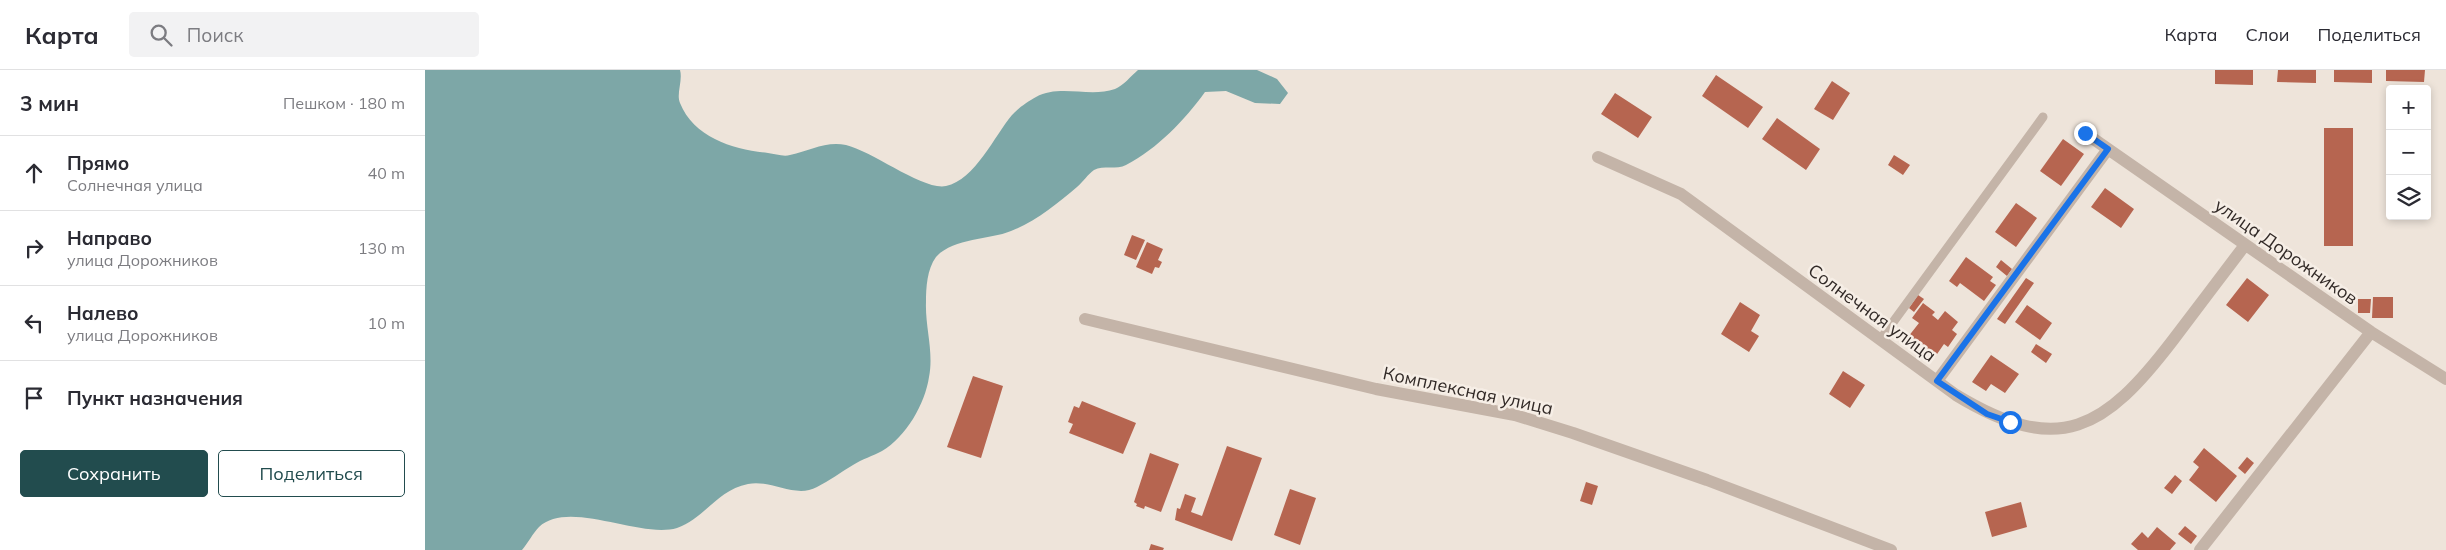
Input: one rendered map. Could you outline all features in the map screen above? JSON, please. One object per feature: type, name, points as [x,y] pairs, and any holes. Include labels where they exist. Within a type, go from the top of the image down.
[{"type":"street","name":"улица Дорожников","points":[[2085,133],[2371,332],[2446,379]]},
{"type":"street","points":[[1937,381],[2108,149]]},
{"type":"street","name":"Солнечная улица","points":[[1598,157],[1681,194],[1937,381],[1987,414],[2034,428],[2058,429],[2080,424],[2105,413],[2125,397],[2152,368],[2245,245]]},
{"type":"street","name":"Комплексная улица","points":[[1085,319],[1376,389],[1515,415],[1573,433],[1707,480],[1891,550]]},
{"type":"street","points":[[2200,550],[2371,332]]},
{"type":"lane","points":[[1880,340],[2043,117]]},
{"type":"water","points":[[425,70],[680,70],[679,99],[686,115],[695,125],[717,140],[742,149],[785,156],[824,145],[846,145],[925,183],[936,186],[946,186],[966,175],[983,156],[1014,112],[1045,93],[1065,91],[1095,92],[1115,89],[1138,70],[1257,70],[1277,79],[1288,93],[1280,104],[1255,103],[1226,91],[1205,92],[1170,133],[1138,158],[1126,165],[1094,170],[1054,206],[1020,227],[1002,234],[961,243],[943,251],[933,262],[926,291],[930,368],[927,387],[919,409],[906,429],[891,445],[856,463],[821,485],[809,490],[800,491],[757,483],[737,487],[719,498],[687,524],[677,528],[662,530],[644,529],[586,518],[568,517],[552,519],[539,527],[522,550],[425,550]]},
{"type":"building","points":[[2215,70],[2253,70],[2253,85],[2215,84]]},
{"type":"building","points":[[2278,70],[2316,70],[2316,83],[2277,82]]},
{"type":"building","points":[[2334,70],[2372,70],[2372,83],[2334,82]]},
{"type":"building","points":[[2386,70],[2425,70],[2424,82],[2386,81]]},
{"type":"building","points":[[1716,75],[1763,107],[1748,128],[1702,96]]},
{"type":"building","points":[[1832,81],[1850,93],[1833,120],[1814,109]]},
{"type":"building","points":[[1615,93],[1652,117],[1638,138],[1601,114]]},
{"type":"building","points":[[1777,118],[1820,149],[1806,170],[1762,139]]},
{"type":"building","points":[[2324,128],[2353,128],[2353,246],[2324,246]]},
{"type":"building","points":[[2063,139],[2084,154],[2061,186],[2040,171]]},
{"type":"building","points":[[1894,155],[1910,165],[1903,175],[1888,165]]},
{"type":"building","points":[[2105,188],[2134,209],[2121,228],[2091,207]]},
{"type":"building","points":[[2016,203],[2037,218],[2016,247],[1995,232]]},
{"type":"building","points":[[1132,235],[1145,240],[1136,260],[1124,255]]},
{"type":"building","points":[[1147,242],[1163,249],[1158,260],[1162,262],[1159,268],[1155,267],[1152,274],[1136,267]]},
{"type":"building","points":[[1966,257],[1993,277],[1990,281],[1996,285],[1984,301],[1960,283],[1957,287],[1949,281]]},
{"type":"building","points":[[2001,260],[2012,269],[2007,276],[1996,267]]},
{"type":"building","points":[[2026,278],[2034,283],[2005,324],[1997,319]]},
{"type":"building","points":[[2247,278],[2269,295],[2248,322],[2226,305]]},
{"type":"building","points":[[1918,295],[1924,299],[1914,312],[1909,308]]},
{"type":"building","points":[[2373,297],[2393,297],[2393,318],[2372,318]]},
{"type":"building","points":[[2358,299],[2371,299],[2370,313],[2358,313]]},
{"type":"building","points":[[1740,302],[1760,315],[1751,331],[1759,336],[1749,352],[1721,334]]},
{"type":"building","points":[[1923,303],[1935,312],[1932,315],[1938,320],[1945,311],[1958,322],[1952,330],[1957,334],[1948,347],[1944,344],[1935,357],[1908,337],[1919,323],[1912,318]]},
{"type":"building","points":[[2027,305],[2052,323],[2040,340],[2015,322]]},
{"type":"building","points":[[2036,344],[2052,354],[2046,363],[2031,352]]},
{"type":"building","points":[[1991,355],[2019,374],[2005,393],[1991,384],[1986,391],[1972,382]]},
{"type":"building","points":[[1843,371],[1865,385],[1850,408],[1829,394]]},
{"type":"building","points":[[973,376],[1003,386],[981,458],[947,447]]},
{"type":"building","points":[[1082,401],[1136,423],[1123,454],[1069,433],[1073,424],[1068,422],[1074,406],[1079,408]]},
{"type":"building","points":[[1227,446],[1262,458],[1232,541],[1175,520],[1177,508],[1180,509],[1185,494],[1196,498],[1191,512],[1202,516]]},
{"type":"building","points":[[2204,448],[2237,476],[2216,502],[2189,480],[2199,467],[2193,462]]},
{"type":"building","points":[[1150,453],[1179,464],[1161,512],[1145,506],[1144,509],[1136,506],[1137,504],[1134,502]]},
{"type":"building","points":[[2247,457],[2254,463],[2245,474],[2238,468]]},
{"type":"building","points":[[2175,475],[2182,481],[2172,494],[2164,488]]},
{"type":"building","points":[[1586,482],[1598,486],[1592,505],[1580,501]]},
{"type":"building","points":[[1290,489],[1316,498],[1300,545],[1274,535]]},
{"type":"building","points":[[2021,502],[2027,527],[1992,537],[1985,512]]},
{"type":"building","points":[[2185,526],[2197,536],[2191,544],[2178,534]]},
{"type":"building","points":[[2157,527],[2176,543],[2170,550],[2138,550],[2131,544],[2142,532],[2148,538]]},
{"type":"building","points":[[1151,544],[1164,548],[1163,550],[1149,550]]},
{"type":"route","points":[[2010,422],[1987,414],[1937,381],[2108,149],[2085,133]]}]
